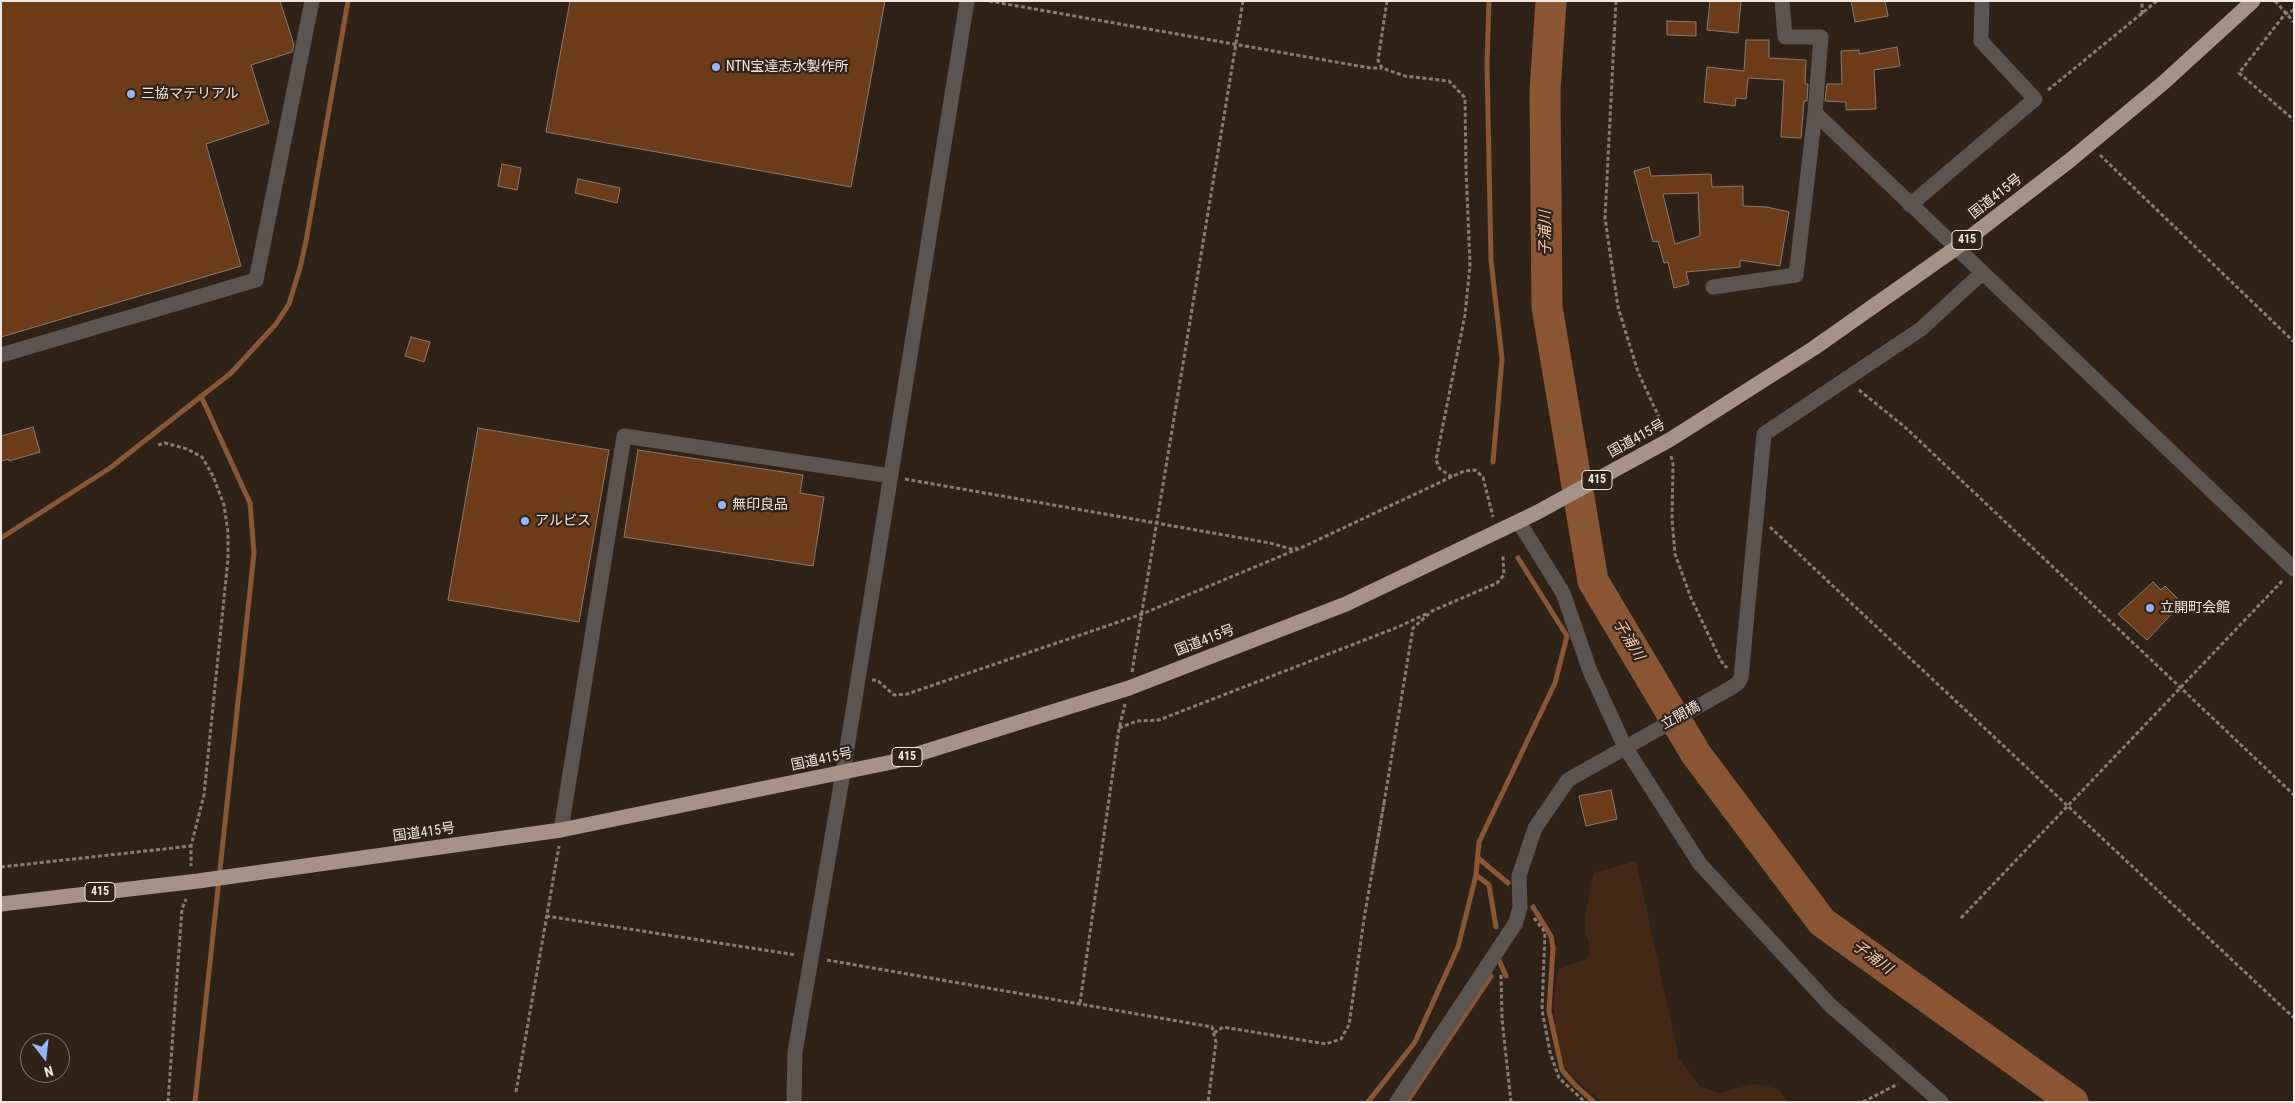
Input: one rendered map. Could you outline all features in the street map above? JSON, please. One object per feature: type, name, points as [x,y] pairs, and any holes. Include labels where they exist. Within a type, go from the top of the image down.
[{"type":"highway","name":"国道415号","points":[[1,904],[195,881],[561,830],[843,773],[892,762],[1129,688],[1346,604],[1519,522],[1664,443],[1814,348],[1956,248],[2088,144],[2162,84],[2254,1]]},
{"type":"street","points":[[1,355],[256,280],[312,1]]},
{"type":"street","points":[[794,1102],[794,1052],[843,773],[967,1]]},
{"type":"street","points":[[1714,287],[1796,275],[1816,113],[1821,37],[1785,37],[1782,1]]},
{"type":"street","points":[[1910,205],[2035,99],[1980,41],[1982,1]]},
{"type":"street","points":[[1816,113],[1910,205],[2294,569]]},
{"type":"street","points":[[1741,671],[1764,434],[1921,329],[1982,273]]},
{"type":"street","points":[[561,830],[624,436],[891,476]]},
{"type":"street","points":[[1519,522],[1563,593],[1590,672],[1629,744],[1700,864],[1830,1005],[1941,1102]]},
{"type":"street","name":"立開橋","points":[[1520,908],[1519,876],[1535,828],[1568,780],[1729,689],[1738,683],[1741,678],[1741,671]]},
{"type":"street","points":[[1397,1102],[1515,924],[1520,908]]},
{"type":"path","points":[[989,1],[1370,68],[1382,68],[1405,76],[1449,81],[1466,98],[1466,168],[1470,266],[1465,315],[1436,460],[1440,469],[1452,477]]},
{"type":"path","points":[[1129,688],[1243,1]]},
{"type":"path","points":[[1382,68],[1378,60],[1387,1]]},
{"type":"path","points":[[1616,1],[1605,218],[1618,307],[1632,355],[1673,464],[1672,519],[1675,554],[1692,598],[1721,661],[1729,671],[1741,671]]},
{"type":"path","points":[[2142,1],[2142,14]]},
{"type":"path","points":[[2035,99],[2157,1]]},
{"type":"path","points":[[2275,1],[2294,22]]},
{"type":"path","points":[[2294,10],[2285,14],[2239,73],[2294,120]]},
{"type":"path","points":[[2088,144],[2294,342]]},
{"type":"path","points":[[1846,379],[1906,428],[2294,795]]},
{"type":"path","points":[[158,445],[166,443],[187,449],[202,457],[213,476],[221,498],[228,533],[228,559],[204,795],[191,846],[195,881],[182,909],[168,1102]]},
{"type":"path","points":[[858,677],[877,680],[894,695],[907,694],[1142,614],[1306,546],[1464,471],[1475,470],[1483,477],[1493,517]]},
{"type":"path","points":[[891,476],[1157,524],[1270,542],[1291,549],[1306,546]]},
{"type":"path","points":[[1757,514],[2294,1018]]},
{"type":"path","points":[[1080,1003],[1119,729],[1137,721],[1159,720],[1398,627],[1497,582],[1504,575],[1503,556]]},
{"type":"path","points":[[1961,918],[2294,569]]},
{"type":"path","points":[[1372,873],[1413,628],[1428,613]]},
{"type":"path","points":[[1214,1033],[1224,1027],[1326,1044],[1340,1040],[1349,1025],[1364,919],[1384,804]]},
{"type":"path","points":[[516,1092],[561,830]]},
{"type":"path","points":[[1,867],[191,846]]},
{"type":"path","points":[[1520,908],[1530,912],[1545,932],[1542,1010],[1550,1052],[1559,1078],[1586,1102]]},
{"type":"path","points":[[546,916],[811,958],[1212,1027],[1216,1042],[1208,1102]]},
{"type":"path","points":[[1488,966],[1501,975],[1502,1019],[1511,1102]]},
{"type":"path","points":[[1863,1102],[1910,1076]]},
{"type":"shaded area","points":[[1636,861],[1679,1059],[1700,1086],[1719,1093],[1754,1084],[1765,1086],[1779,1089],[1787,1102],[1602,1102],[1574,1078],[1564,1065],[1555,1026],[1554,1002],[1557,973],[1563,967],[1587,959],[1590,948],[1585,931],[1586,911],[1594,873]]},
{"type":"building","name":"三協マテリアル","points":[[1,1],[280,1],[294,45],[292,52],[251,65],[269,123],[206,144],[241,266],[1,337]]},
{"type":"building","name":"NTN宝達志水製作所","points":[[570,1],[885,1],[851,187],[546,132]]},
{"type":"building","points":[[1710,1],[1741,1],[1738,33],[1707,30]]},
{"type":"building","points":[[1851,1],[1885,1],[1888,16],[1855,22]]},
{"type":"building","points":[[1667,21],[1696,22],[1696,36],[1667,35]]},
{"type":"building","points":[[1746,40],[1769,40],[1769,58],[1806,60],[1805,84],[1808,84],[1807,101],[1804,101],[1801,138],[1781,137],[1784,80],[1748,78],[1746,99],[1736,98],[1735,106],[1704,102],[1707,67],[1744,71]]},
{"type":"building","points":[[1897,47],[1900,66],[1874,70],[1876,109],[1846,110],[1846,102],[1825,101],[1827,84],[1842,84],[1841,51],[1859,50],[1859,54]]},
{"type":"building","points":[[502,164],[521,168],[517,190],[498,186]]},
{"type":"building","points":[[1649,167],[1651,176],[1711,174],[1712,187],[1743,186],[1743,206],[1767,207],[1789,212],[1780,266],[1740,260],[1740,267],[1686,272],[1689,284],[1674,288],[1668,262],[1664,263],[1658,241],[1653,242],[1634,171]],"holes":[[[1698,193],[1700,236],[1675,244],[1663,194]]]},
{"type":"building","points":[[578,179],[620,188],[617,203],[575,193]]},
{"type":"building","points":[[411,337],[430,342],[424,362],[405,356]]},
{"type":"building","points":[[33,427],[40,452],[9,461],[9,459],[1,461],[1,436]]},
{"type":"building","points":[[478,428],[609,450],[579,622],[448,600]]},
{"type":"building","points":[[638,450],[803,475],[800,493],[824,497],[813,566],[624,537]]},
{"type":"building","name":"立開町会館","points":[[2153,582],[2161,590],[2165,586],[2182,603],[2147,640],[2118,614]]},
{"type":"building","points":[[1611,790],[1617,819],[1586,826],[1579,796]]},
{"type":"waterway","points":[[1,538],[110,468],[231,373],[276,324],[289,304],[306,241],[348,1]]},
{"type":"waterway","points":[[1489,1],[1487,64],[1491,260],[1502,359],[1493,462]]},
{"type":"waterway","name":"子浦川","points":[[1551,1],[1545,91],[1547,307],[1593,581],[1696,754],[1822,922],[2073,1102]]},
{"type":"waterway","points":[[195,1102],[254,553],[250,503],[201,396]]},
{"type":"waterway","points":[[1368,1102],[1415,1042],[1458,947],[1476,875],[1479,842],[1555,683],[1567,636],[1518,558]]},
{"type":"waterway","points":[[1478,858],[1508,883]]},
{"type":"waterway","points":[[1476,875],[1489,885],[1496,927]]},
{"type":"waterway","points":[[1533,907],[1551,936],[1553,948],[1549,1011],[1562,1070],[1594,1102]]},
{"type":"waterway","points":[[1499,960],[1506,976]]},
{"type":"waterway","points":[[1407,1102],[1491,976]]},
{"type":"place","name":"NTN宝達志水製作所","points":[[716,67]]},
{"type":"place","name":"三協マテリアル","points":[[131,94]]},
{"type":"place","name":"無印良品","points":[[722,505]]},
{"type":"place","name":"アルビス","points":[[525,521]]},
{"type":"place","name":"立開町会館","points":[[2150,608]]}]
